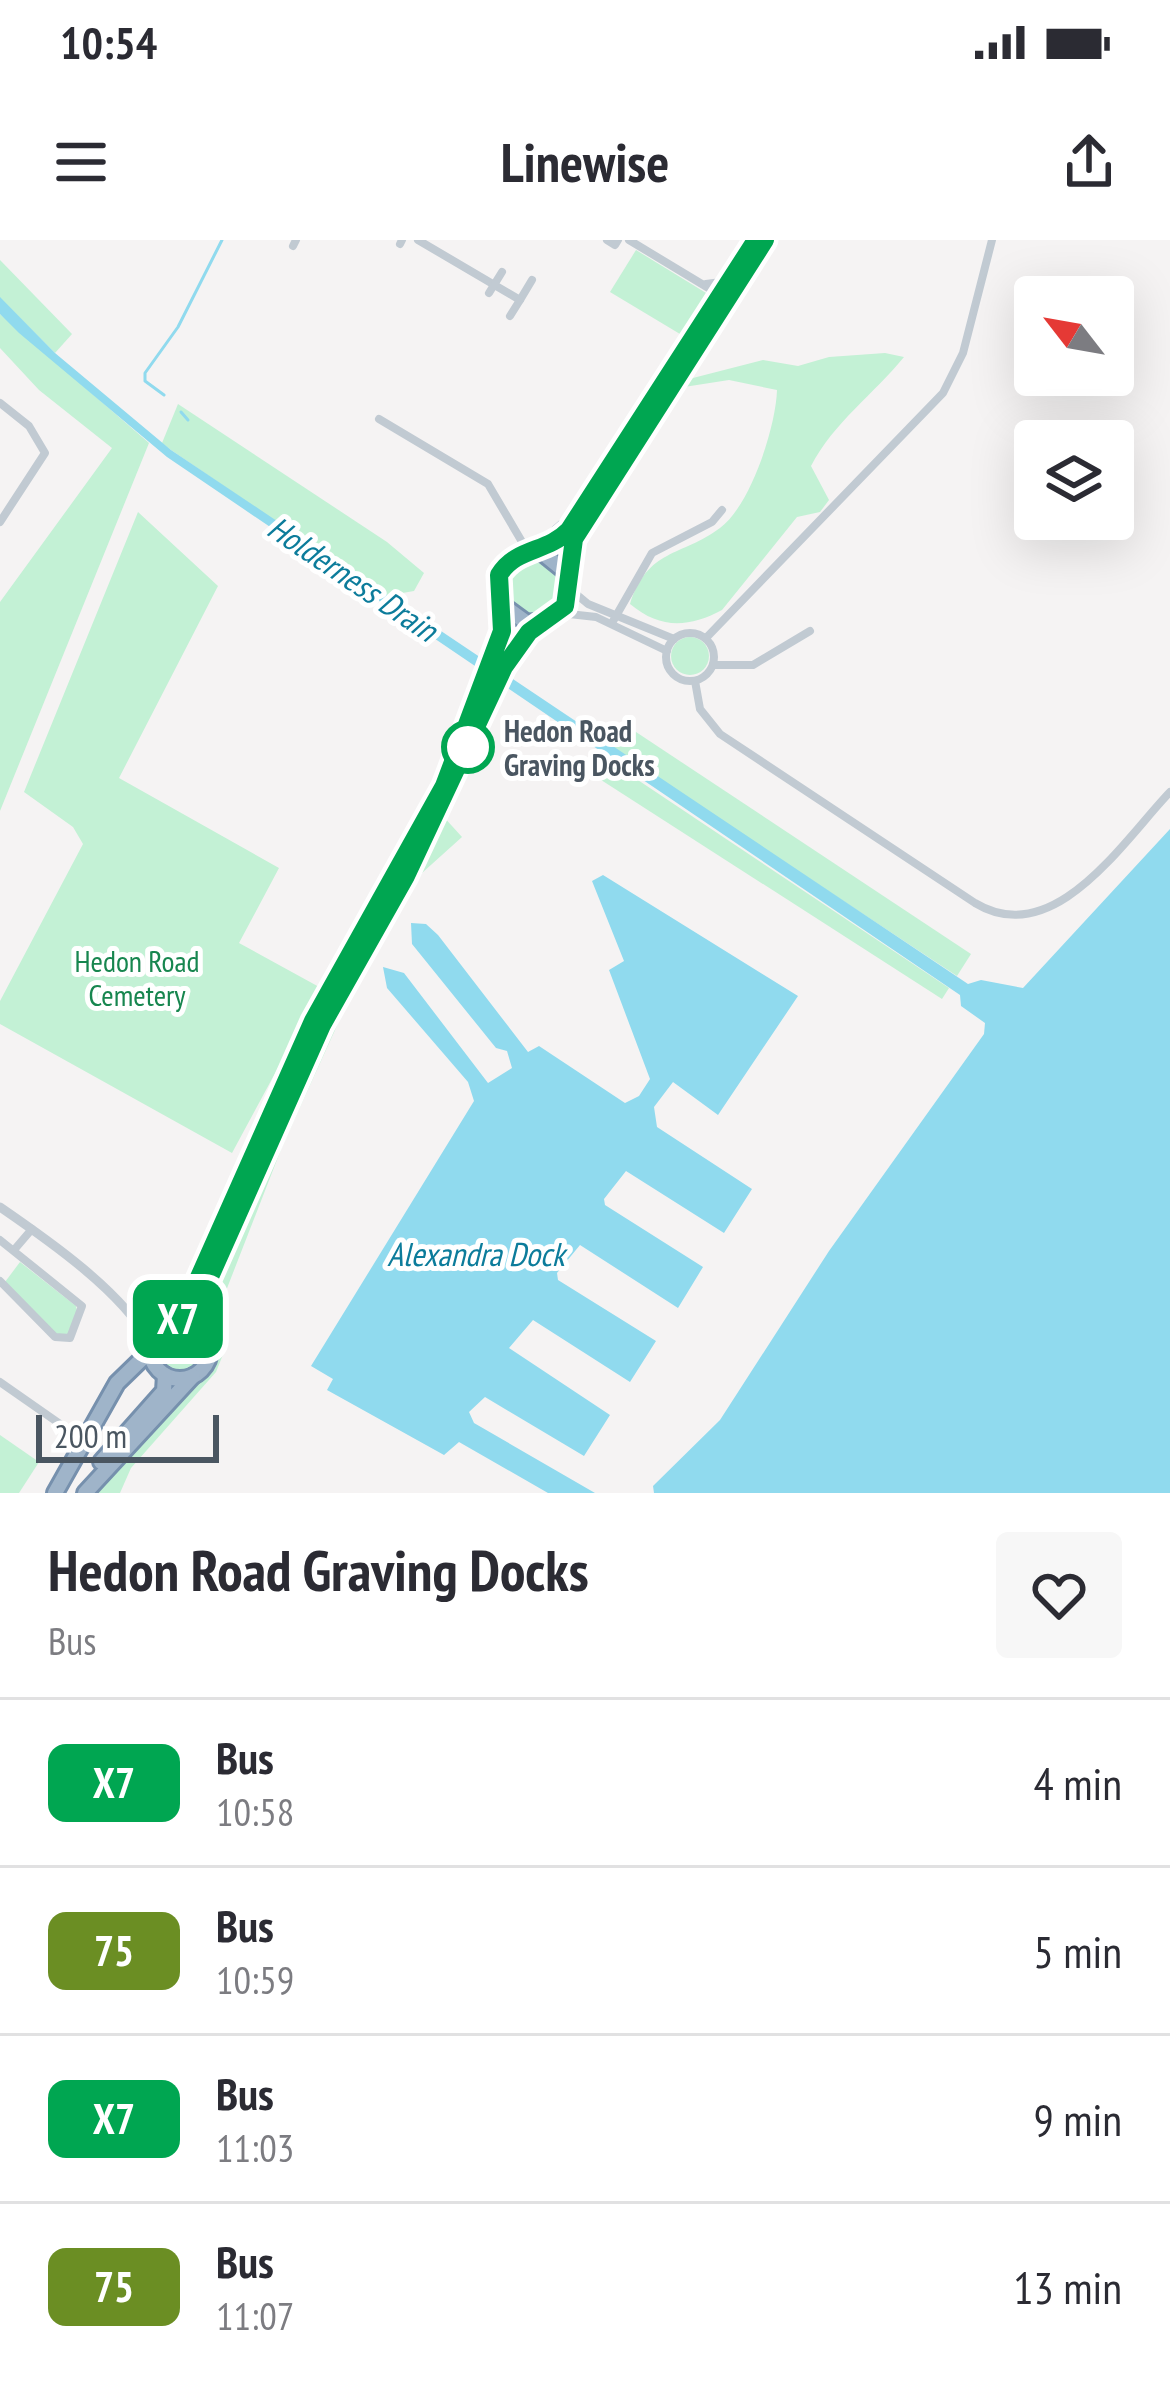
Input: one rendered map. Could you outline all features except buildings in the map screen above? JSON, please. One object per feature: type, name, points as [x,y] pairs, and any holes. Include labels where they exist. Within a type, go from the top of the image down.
[{"type":"highway","points":[[85,1493],[209,1353],[200,1327],[205,1288],[322,1025],[406,876],[498,662],[502,631],[498,581],[509,561],[534,551],[576,520],[755,240]]},
{"type":"highway","points":[[498,662],[538,624],[560,613],[570,590],[566,572],[574,539],[766,240]]},
{"type":"highway","points":[[534,551],[566,572]]},
{"type":"highway","points":[[501,604],[517,620],[538,624]]},
{"type":"highway","points":[[74,1493],[164,1391],[155,1359],[165,1323],[196,1284],[313,1021],[444,786],[488,687]]},
{"type":"highway","points":[[165,1323],[185,1319],[200,1327]]},
{"type":"highway","points":[[55,1493],[130,1367],[155,1359],[193,1376]]},
{"type":"street","points":[[418,240],[436,243],[460,268],[520,299]]},
{"type":"street","points":[[608,240],[615,245],[618,240]]},
{"type":"street","points":[[629,240],[720,295]]},
{"type":"street","points":[[706,638],[943,393],[964,350],[992,240]]},
{"type":"street","points":[[489,293],[502,272]]},
{"type":"street","points":[[510,316],[532,280]]},
{"type":"street","points":[[698,282],[729,281]]},
{"type":"street","points":[[0,404],[29,426],[45,453],[0,522]]},
{"type":"street","points":[[379,418],[500,496],[512,530],[509,561]]},
{"type":"street","points":[[613,620],[657,548],[712,522],[722,510]]},
{"type":"street","points":[[512,530],[534,551]]},
{"type":"street","points":[[570,590],[667,651]]},
{"type":"street","points":[[560,613],[613,620],[674,638],[690,632],[706,638],[714,650],[713,665]]},
{"type":"street","points":[[695,680],[713,665],[753,665],[810,632]]},
{"type":"street","points":[[674,638],[667,651],[672,673],[695,680]]},
{"type":"street","points":[[695,680],[700,710],[720,734],[975,903],[1002,915],[1041,912],[1067,899],[1170,791]]},
{"type":"street","points":[[0,1208],[32,1229],[137,1323],[155,1359]]},
{"type":"street","points":[[14,1250],[32,1229]]},
{"type":"street","points":[[0,1281],[55,1337],[70,1338],[82,1306],[1,1244]]},
{"type":"street","points":[[137,1323],[165,1323]]},
{"type":"street","points":[[0,1382],[84,1441]]},
{"type":"green space","points":[[636,250],[711,296],[685,337],[610,292]]},
{"type":"green space","points":[[0,260],[72,334],[55,353],[0,298]]},
{"type":"green space","points":[[0,314],[149,443],[0,811],[0,602],[112,448],[39,390],[0,348]]},
{"type":"green space","points":[[885,353],[904,357],[843,422],[811,466],[829,500],[820,512],[797,517],[722,610],[674,623],[652,618],[630,604],[637,586],[656,563],[706,537],[731,517],[760,464],[772,424],[777,390],[729,380],[684,387],[689,379],[763,360],[798,366],[829,357]]},
{"type":"green space","points":[[178,404],[387,542],[424,573],[414,591],[385,596],[162,443]]},
{"type":"green space","name":"Hedon Road Cemetery","points":[[138,512],[218,586],[119,778],[279,868],[239,943],[321,988],[232,1153],[0,1024],[0,1001],[83,844],[73,827],[24,792]]},
{"type":"green space","points":[[533,558],[553,567],[562,587],[553,607],[533,616],[513,607],[504,587],[513,567]]},
{"type":"green space","points":[[690,637],[703,643],[709,656],[703,669],[690,675],[677,669],[671,656],[677,643]]},
{"type":"green space","points":[[633,730],[971,954],[957,976],[610,747]]},
{"type":"green space","points":[[599,754],[949,988],[942,999],[584,769]]},
{"type":"green space","points":[[442,815],[462,837],[422,873],[350,997],[282,1147],[224,1296],[224,1352],[216,1372],[131,1468],[120,1493],[88,1493],[209,1365],[212,1335],[200,1307],[323,1026]]},
{"type":"green space","points":[[20,1262],[76,1306],[78,1316],[66,1337],[58,1336],[5,1282]]},
{"type":"green space","points":[[180,1326],[196,1333],[203,1349],[196,1365],[180,1372],[164,1365],[157,1349],[164,1333]]},
{"type":"green space","points":[[0,1435],[39,1462],[19,1493],[0,1493]]},
{"type":"water","name":"Holderness Drain","points":[[0,297],[55,353],[171,450],[968,984],[981,980],[1023,988],[1170,829],[1170,1493],[654,1493],[653,1486],[720,1420],[829,1251],[984,1034],[985,1023],[961,1006],[960,995],[167,457],[19,333],[0,314]]},
{"type":"water","name":"Alexandra Dock","points":[[603,875],[798,996],[718,1115],[673,1082],[654,1107],[657,1127],[752,1189],[724,1233],[626,1171],[604,1199],[605,1205],[703,1267],[678,1308],[580,1245],[557,1273],[558,1280],[656,1341],[630,1382],[533,1320],[509,1348],[610,1415],[584,1456],[485,1397],[469,1412],[474,1423],[595,1493],[548,1493],[459,1442],[444,1455],[327,1390],[333,1379],[311,1366],[474,1101],[468,1082],[387,988],[383,967],[404,973],[488,1083],[512,1068],[507,1051],[496,1048],[412,944],[411,923],[426,924],[438,935],[528,1052],[539,1046],[625,1103],[639,1096],[650,1079],[609,970],[624,961],[592,881]]},
{"type":"waterway","points":[[164,395],[145,381],[145,373],[178,327],[222,240]]},
{"type":"waterway","points":[[181,412],[188,420]]},
{"type":"bus line","name":"X7","points":[[756,240],[569,530],[540,551],[515,557],[499,575],[502,631],[444,786],[313,1021],[196,1284],[168,1321],[185,1319],[200,1327],[199,1305],[205,1288],[322,1025],[406,876],[504,667],[529,632],[565,606],[570,590],[568,555],[574,539],[765,240]]},
{"type":"place","name":"Hedon Road Graving Docks","points":[[468,747]]}]
